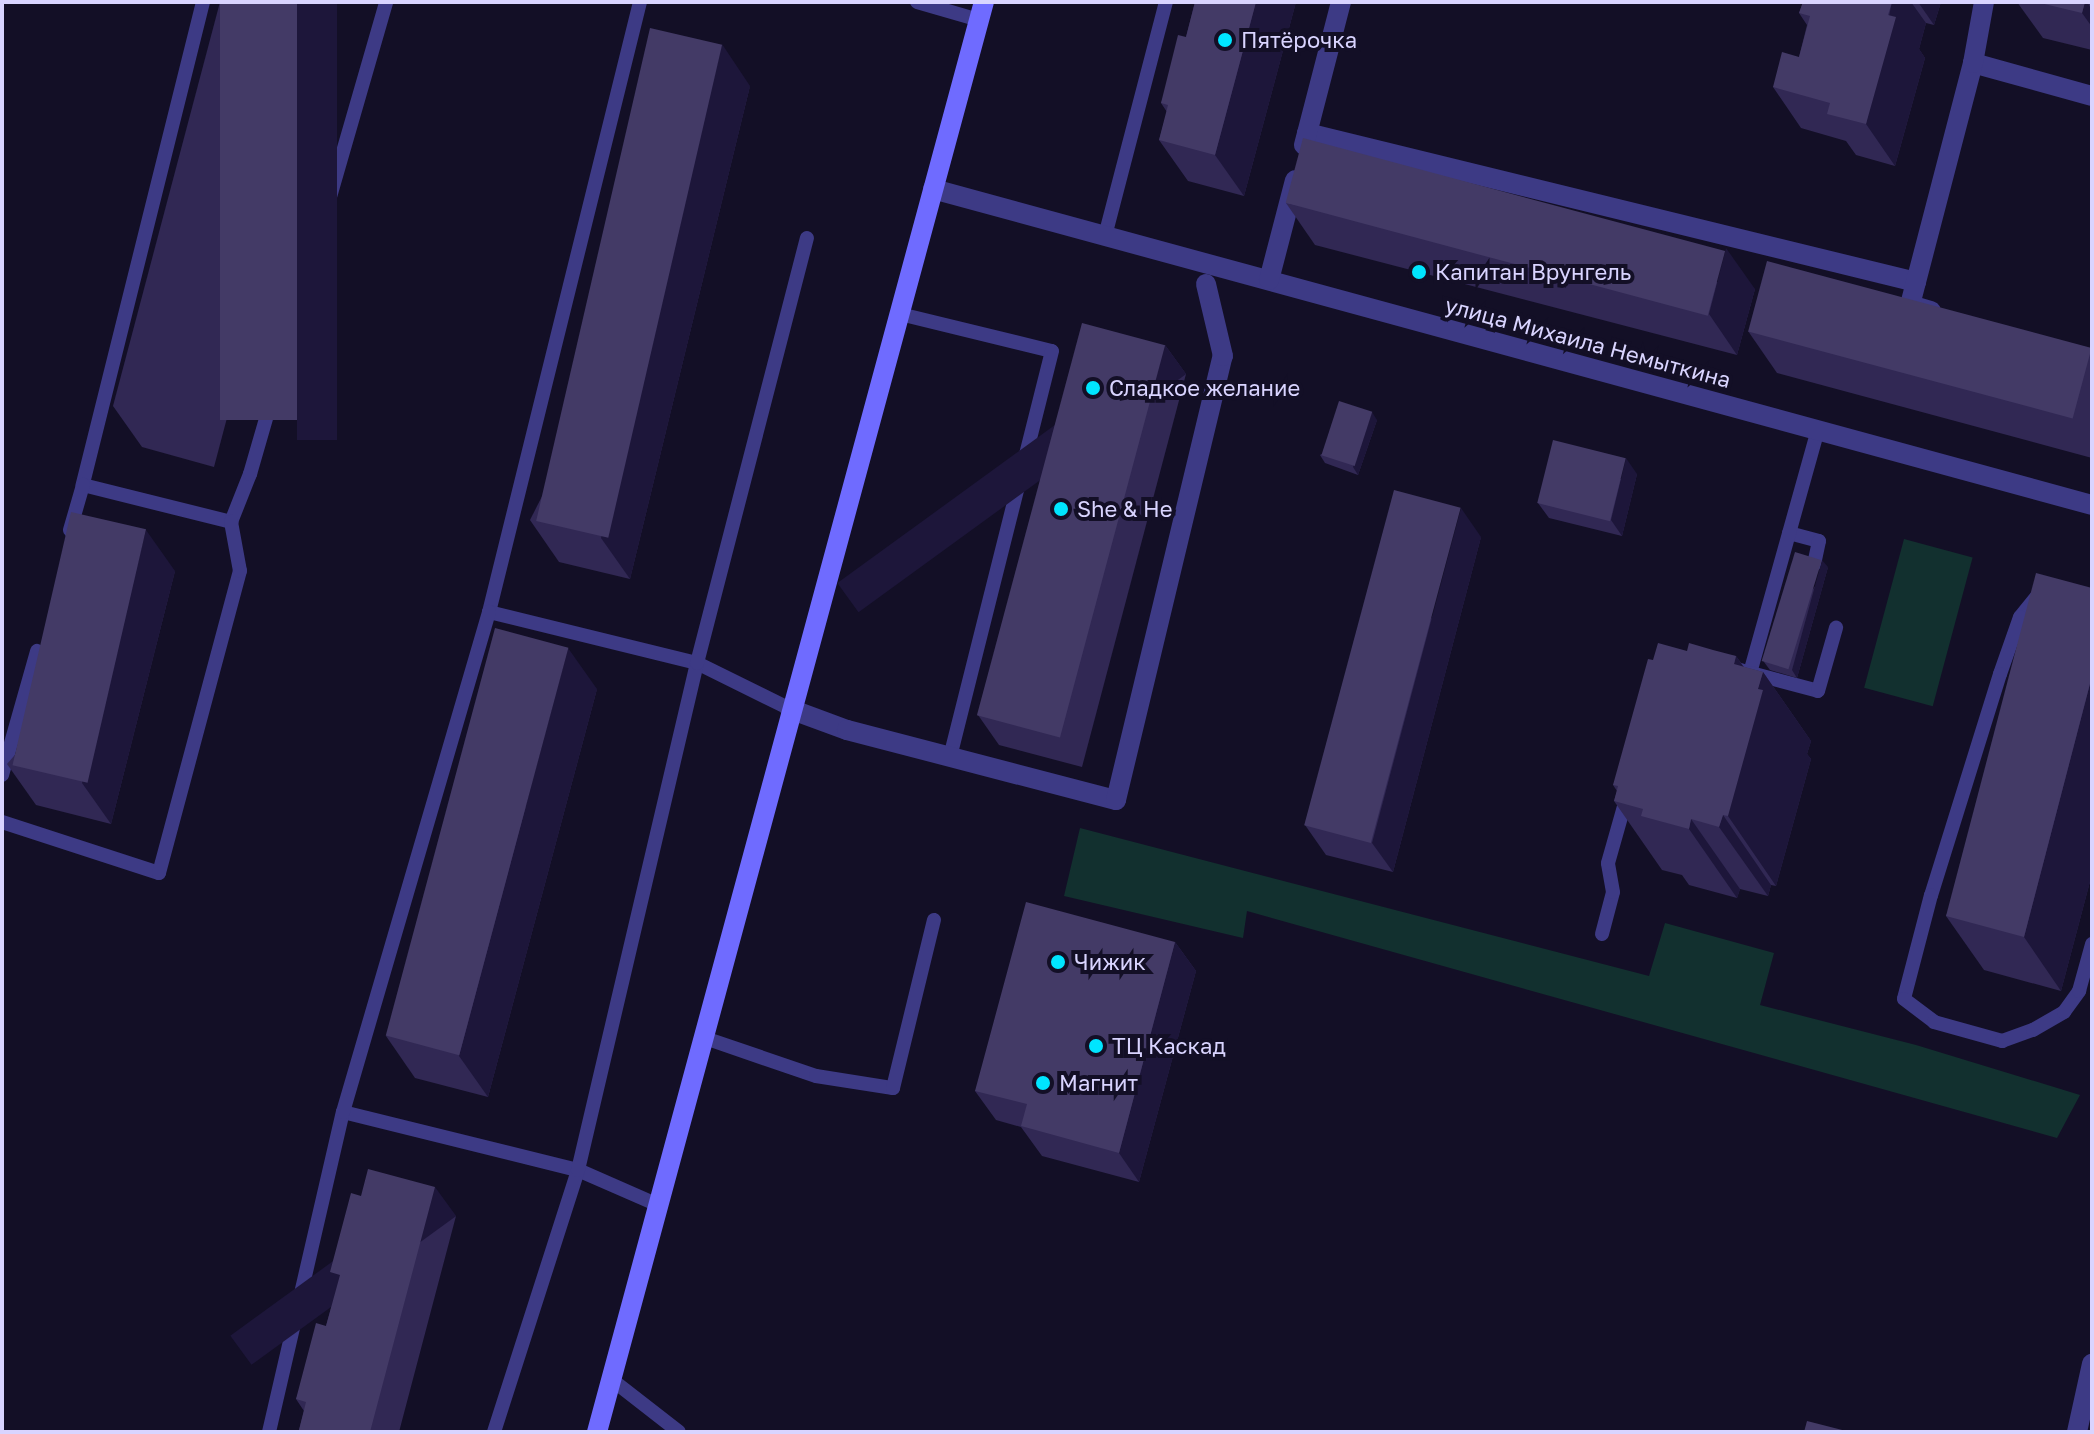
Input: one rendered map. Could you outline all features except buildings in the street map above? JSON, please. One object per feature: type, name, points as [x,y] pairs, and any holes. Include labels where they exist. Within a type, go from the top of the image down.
[{"type":"street","points":[[1269,280],[1341,2]]},
{"type":"street","points":[[1956,319],[1910,305],[1973,63],[1984,2]]},
{"type":"street","points":[[597,1432],[981,11]]},
{"type":"street","points":[[1973,63],[2092,96]]},
{"type":"street","points":[[1307,133],[1916,282]]},
{"type":"street","name":"улица Михаила Немыткина","points":[[933,189],[2092,505]]},
{"type":"street","points":[[790,709],[826,723],[1116,800],[1223,356],[1206,284]]},
{"type":"street","points":[[2077,1432],[2092,1364]]},
{"type":"lane","points":[[66,546],[203,2]]},
{"type":"lane","points":[[2,822],[159,873],[240,571],[231,522],[250,474],[386,2]]},
{"type":"lane","points":[[269,1432],[343,1112],[489,612],[640,2]]},
{"type":"lane","points":[[917,2],[981,11]]},
{"type":"lane","points":[[1105,236],[1166,2]]},
{"type":"lane","points":[[494,1432],[578,1170],[697,663],[807,238]]},
{"type":"lane","points":[[900,314],[1052,351],[950,757]]},
{"type":"lane","points":[[1750,673],[1818,430]]},
{"type":"lane","points":[[83,485],[231,522]]},
{"type":"lane","points":[[1789,533],[1819,541],[1814,564]]},
{"type":"lane","points":[[2055,594],[2039,595],[2020,617],[1960,800],[1904,999],[1934,1022],[2002,1041],[2033,1030],[2064,1012],[2079,991],[2092,944]]},
{"type":"lane","points":[[489,612],[697,663],[790,709]]},
{"type":"lane","points":[[1717,664],[1818,691],[1836,628]]},
{"type":"lane","points":[[2,775],[40,638]]},
{"type":"lane","points":[[1602,934],[1613,892],[1608,863],[1630,784]]},
{"type":"lane","points":[[702,1037],[816,1076],[893,1088],[934,920]]},
{"type":"lane","points":[[343,1112],[578,1170],[658,1205]]},
{"type":"lane","points":[[611,1379],[678,1432]]},
{"type":"green space","points":[[1904,539],[1973,557],[1933,706],[1864,688]]},
{"type":"green space","points":[[1080,828],[1649,976],[1665,923],[1774,953],[1760,1005],[1916,1045],[2080,1095],[2057,1138],[1247,911],[1243,938],[1064,896]]},
{"type":"place","name":"Пятёрочка","points":[[1225,40]]},
{"type":"place","name":"Капитан Врунгель","points":[[1419,272]]},
{"type":"place","name":"Сладкое желание","points":[[1093,388]]},
{"type":"place","name":"She & He","points":[[1061,509]]},
{"type":"place","name":"Чижик","points":[[1058,962]]},
{"type":"place","name":"ТЦ Каскад","points":[[1096,1046]]},
{"type":"place","name":"Магнит","points":[[1043,1083]]}]
